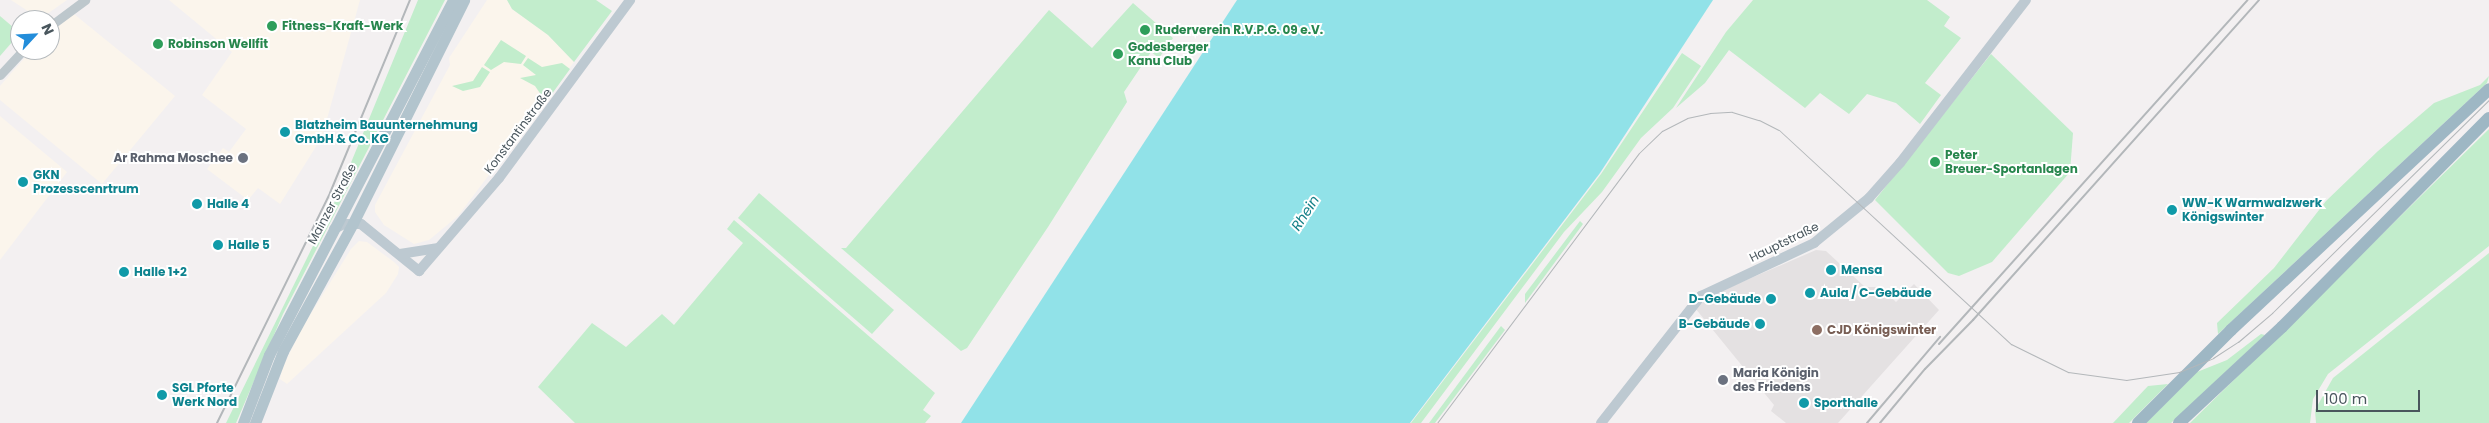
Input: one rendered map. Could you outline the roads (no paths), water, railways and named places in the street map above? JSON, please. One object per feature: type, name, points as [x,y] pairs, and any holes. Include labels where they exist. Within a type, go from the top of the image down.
[{"type":"highway","points":[[2138,423],[2231,330],[2489,90]]},
{"type":"highway","points":[[2179,423],[2226,380],[2489,118]]},
{"type":"main road","name":"Mainzer Straße","points":[[243,423],[269,355],[453,0]]},
{"type":"main road","points":[[255,423],[283,351],[357,220],[464,0]]},
{"type":"main road","name":"Konstantinstraße","points":[[400,254],[419,272],[499,178],[630,0]]},
{"type":"main road","name":"Hauptstraße","points":[[1602,423],[1700,296],[1809,246],[1852,215],[1900,163],[2026,0]]},
{"type":"main road","points":[[353,195],[357,220],[400,254],[439,248]]},
{"type":"main road","points":[[334,229],[357,220]]},
{"type":"street","points":[[60,19],[85,0]]},
{"type":"street","points":[[0,75],[14,60]]},
{"type":"water","name":"Rhein","points":[[1237,0],[1713,0],[1600,173],[1410,423],[961,423]]},
{"type":"tram line","points":[[1437,423],[1639,153],[1662,131],[1687,118],[1710,113],[1732,112],[1759,120],[1779,130],[2011,344],[2068,372],[2126,380],[2179,372],[2213,358],[2238,342],[2272,313],[2489,100]]},
{"type":"railway","points":[[217,423],[330,193],[410,0]]},
{"type":"railway","points":[[1939,344],[2248,0]]},
{"type":"railway","points":[[1880,423],[1925,369],[1973,320],[2259,0]]},
{"type":"railway","points":[[1867,423],[1940,337]]},
{"type":"place","name":"Fitness-Kraft-Werk","points":[[272,26]]},
{"type":"place","name":"Ruderverein R.V.P.G. 09 e.V.","points":[[1145,30]]},
{"type":"place","name":"Robinson Wellfit","points":[[158,44]]},
{"type":"place","name":"Godesberger Kanu Club","points":[[1118,54]]},
{"type":"place","name":"Blatzheim Bauunternehmung GmbH & Co. KG","points":[[285,132]]},
{"type":"place","name":"Ar Rahma Moschee","points":[[243,158]]},
{"type":"place","name":"Peter Breuer-Sportanlagen","points":[[1935,162]]},
{"type":"place","name":"GKN Prozesscenrtrum","points":[[23,182]]},
{"type":"place","name":"Halle 4","points":[[197,204]]},
{"type":"place","name":"WW-K Warmwalzwerk Königswinter","points":[[2172,210]]},
{"type":"place","name":"Halle 5","points":[[218,245]]},
{"type":"place","name":"Mensa","points":[[1831,270]]},
{"type":"place","name":"Halle 1+2","points":[[124,272]]},
{"type":"place","name":"Aula / C-Gebäude","points":[[1810,293]]},
{"type":"place","name":"D-Gebäude","points":[[1771,299]]},
{"type":"place","name":"B-Gebäude","points":[[1760,324]]},
{"type":"place","name":"CJD Königswinter","points":[[1817,330]]},
{"type":"place","name":"Maria Königin des Friedens","points":[[1723,380]]},
{"type":"place","name":"SGL Pforte Werk Nord","points":[[162,395]]},
{"type":"place","name":"Sporthalle","points":[[1804,403]]}]
